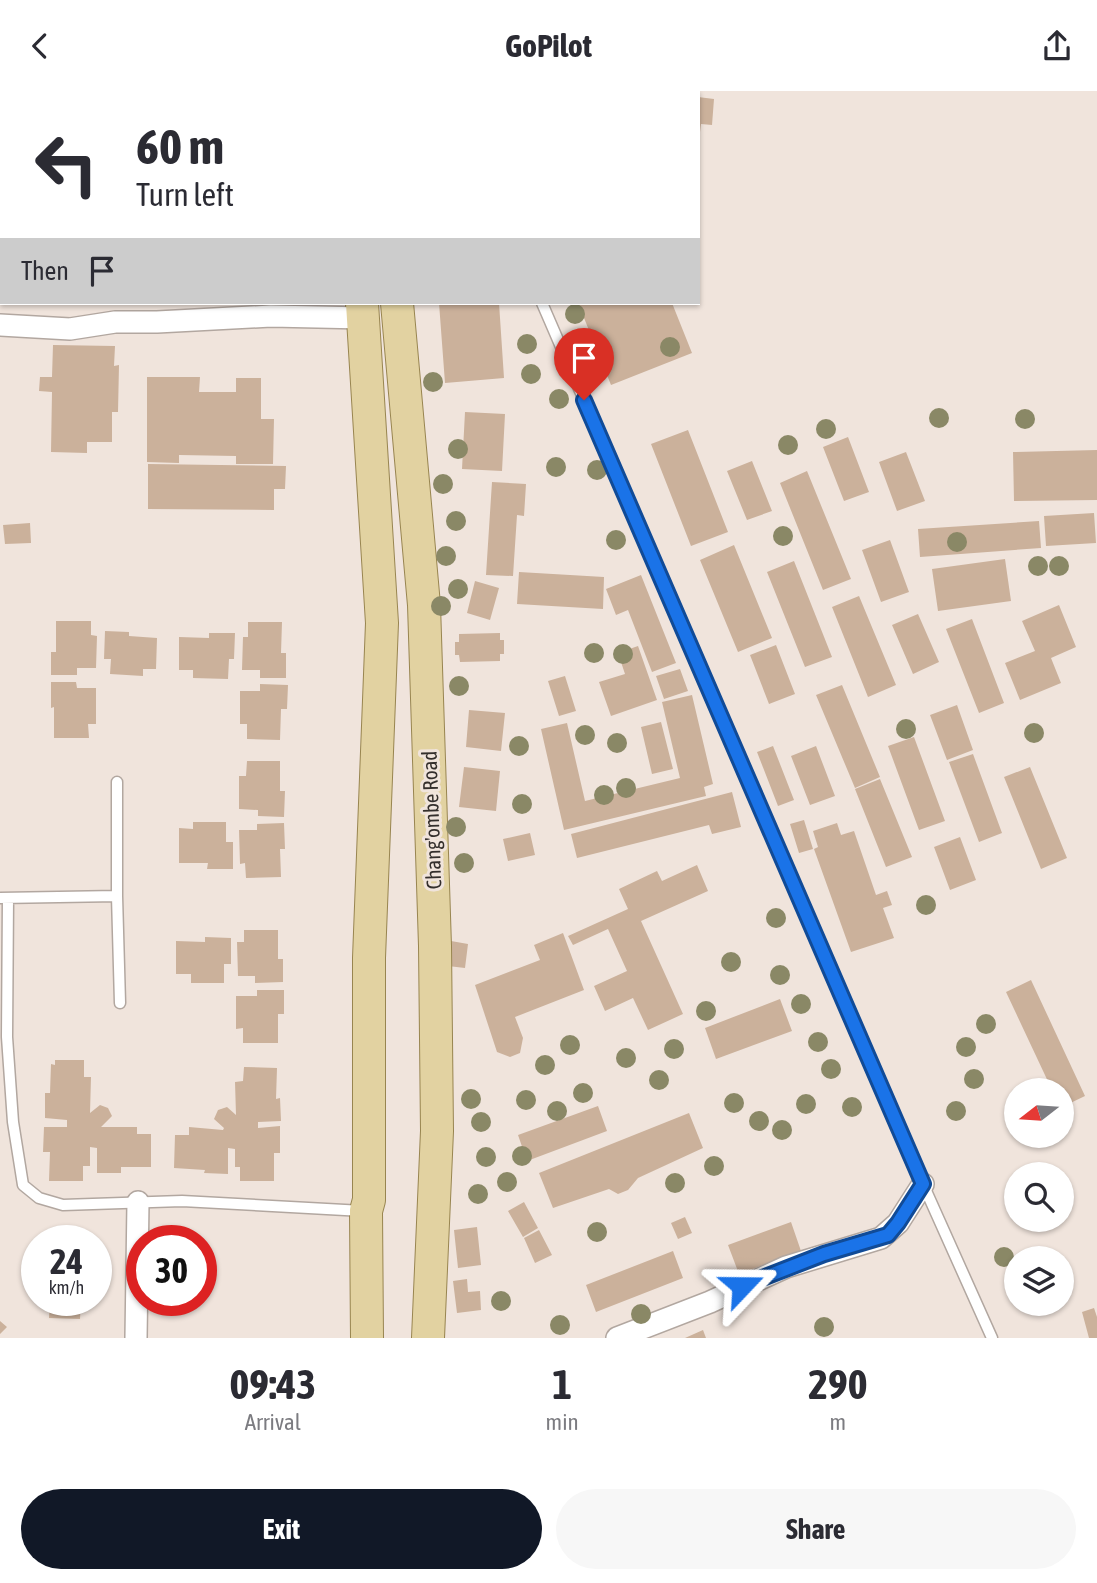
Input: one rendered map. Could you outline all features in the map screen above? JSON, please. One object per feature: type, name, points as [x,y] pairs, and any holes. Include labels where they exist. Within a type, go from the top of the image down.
[{"type":"main road","name":"Chang'ombe Road","points":[[397,305],[424,605],[435,946],[437,1131],[428,1338]]},
{"type":"main road","points":[[363,310],[382,624],[369,958],[367,1338]]},
{"type":"street","points":[[0,325],[69,329],[114,322],[363,310]]},
{"type":"street","points":[[617,1338],[786,1267],[881,1238],[898,1223],[923,1184]]},
{"type":"street","points":[[136,1338],[138,1202]]},
{"type":"lane","points":[[543,305],[992,1338]]},
{"type":"lane","points":[[117,782],[120,1003]]},
{"type":"lane","points":[[117,896],[4,898],[7,1037],[13,1122],[23,1185],[39,1198],[63,1205],[138,1202],[262,1204],[366,1211]]},
{"type":"lane","points":[[0,1096],[12,1097]]},
{"type":"building","points":[[700,97],[714,99],[712,125],[701,124],[700,132]]},
{"type":"building","points":[[439,305],[499,305],[504,378],[445,383]]},
{"type":"building","points":[[579,305],[673,305],[692,353],[611,385]]},
{"type":"building","points":[[53,345],[115,346],[114,366],[119,365],[118,412],[112,412],[112,442],[87,442],[87,453],[51,452],[52,392],[39,391],[40,377],[52,377]]},
{"type":"building","points":[[147,377],[200,377],[199,392],[236,392],[236,378],[261,378],[261,419],[274,419],[273,464],[236,464],[236,456],[179,455],[179,463],[147,462]]},
{"type":"building","points":[[465,412],[505,414],[502,471],[462,469]]},
{"type":"building","points":[[688,430],[728,532],[691,546],[651,444]]},
{"type":"building","points":[[848,437],[869,492],[844,501],[823,447]]},
{"type":"building","points":[[1097,450],[1097,500],[1014,501],[1013,452]]},
{"type":"building","points":[[906,452],[925,501],[897,511],[879,462]]},
{"type":"building","points":[[752,461],[772,511],[747,520],[727,471]]},
{"type":"building","points":[[148,464],[286,466],[285,489],[274,489],[274,510],[148,509]]},
{"type":"building","points":[[807,471],[851,579],[823,590],[780,483]]},
{"type":"building","points":[[492,482],[526,484],[524,516],[517,515],[513,576],[486,575]]},
{"type":"building","points":[[1094,513],[1096,543],[1046,546],[1044,516]]},
{"type":"building","points":[[1039,521],[1041,548],[920,557],[918,529]]},
{"type":"building","points":[[30,523],[31,543],[5,544],[3,525]]},
{"type":"building","points":[[890,540],[909,592],[881,602],[862,550]]},
{"type":"building","points":[[734,545],[772,638],[738,652],[700,560]]},
{"type":"building","points":[[1005,559],[1011,601],[938,611],[932,569]]},
{"type":"building","points":[[794,561],[832,657],[805,667],[767,572]]},
{"type":"building","points":[[519,572],[604,577],[603,609],[517,604]]},
{"type":"building","points":[[641,575],[676,663],[652,672],[628,610],[616,615],[606,589]]},
{"type":"building","points":[[475,581],[499,588],[490,620],[467,613]]},
{"type":"building","points":[[859,596],[896,685],[868,697],[832,607]]},
{"type":"building","points":[[1059,605],[1076,647],[1051,658],[1061,683],[1020,700],[1005,663],[1035,651],[1022,621]]},
{"type":"building","points":[[918,614],[939,662],[913,674],[892,625]]},
{"type":"building","points":[[972,619],[1004,703],[979,713],[946,629]]},
{"type":"building","points":[[56,621],[91,621],[91,635],[97,636],[96,668],[77,668],[77,675],[51,675],[51,652],[56,652]]},
{"type":"building","points":[[248,622],[282,622],[281,653],[286,653],[286,678],[260,678],[260,670],[242,670],[243,637],[248,637]]},
{"type":"building","points":[[105,631],[129,632],[129,636],[157,638],[156,669],[143,669],[143,676],[110,674],[111,659],[104,659]]},
{"type":"building","points":[[209,633],[235,633],[234,659],[229,659],[228,679],[193,678],[193,670],[179,670],[179,637],[209,638]]},
{"type":"building","points":[[500,633],[500,640],[504,640],[504,654],[500,654],[500,661],[460,662],[459,655],[455,655],[455,642],[459,642],[459,634]]},
{"type":"building","points":[[776,645],[795,694],[769,704],[750,655]]},
{"type":"building","points":[[638,646],[657,700],[611,716],[599,682],[625,674],[618,653]]},
{"type":"building","points":[[680,669],[688,691],[664,699],[656,676]]},
{"type":"building","points":[[565,676],[576,711],[559,716],[548,681]]},
{"type":"building","points":[[51,682],[76,682],[77,688],[96,688],[96,724],[88,724],[89,738],[54,738]]},
{"type":"building","points":[[260,684],[288,685],[287,709],[281,709],[280,740],[247,739],[247,724],[240,724],[240,691],[260,691]]},
{"type":"building","points":[[842,685],[880,777],[855,788],[816,695]]},
{"type":"building","points":[[692,695],[713,784],[704,787],[706,796],[564,830],[541,729],[567,723],[585,801],[680,778],[662,702]]},
{"type":"building","points":[[957,705],[973,750],[947,760],[930,715]]},
{"type":"building","points":[[469,710],[505,713],[501,751],[466,747]]},
{"type":"building","points":[[661,722],[673,769],[652,774],[641,727]]},
{"type":"building","points":[[914,737],[945,821],[919,830],[888,746]]},
{"type":"building","points":[[773,746],[794,800],[778,806],[757,752]]},
{"type":"building","points":[[816,746],[835,796],[810,805],[791,756]]},
{"type":"building","points":[[973,754],[1002,833],[979,842],[949,762]]},
{"type":"building","points":[[247,761],[280,761],[280,791],[285,791],[284,817],[258,816],[258,810],[239,809],[239,776],[246,776]]},
{"type":"building","points":[[464,767],[500,771],[496,811],[459,807]]},
{"type":"building","points":[[1030,767],[1067,858],[1041,869],[1004,777]]},
{"type":"building","points":[[880,779],[912,857],[886,867],[855,789]]},
{"type":"building","points":[[732,792],[741,827],[712,834],[709,825],[577,858],[571,834]]},
{"type":"building","points":[[804,820],[813,849],[799,853],[790,824]]},
{"type":"building","points":[[193,822],[226,822],[226,842],[233,842],[233,869],[207,869],[208,863],[179,863],[179,828],[193,829]]},
{"type":"building","points":[[284,823],[285,849],[280,849],[281,877],[246,878],[245,863],[240,864],[239,830],[257,830],[257,824]]},
{"type":"building","points":[[837,823],[841,835],[854,831],[876,895],[887,891],[892,905],[883,908],[894,938],[851,952],[814,849],[818,847],[813,831]]},
{"type":"building","points":[[530,833],[535,855],[508,861],[503,839]]},
{"type":"building","points":[[960,837],[976,880],[950,890],[934,847]]},
{"type":"building","points":[[697,865],[708,891],[641,921],[683,1014],[648,1030],[633,998],[605,1011],[594,986],[627,971],[608,929],[573,945],[568,936],[628,909],[619,889],[657,871],[662,881]]},
{"type":"building","points":[[244,930],[278,930],[278,959],[283,959],[283,982],[255,983],[255,976],[238,976],[237,942],[244,942]]},
{"type":"building","points":[[563,933],[584,990],[515,1017],[523,1038],[520,1053],[510,1057],[497,1052],[475,985],[540,960],[534,945]]},
{"type":"building","points":[[205,937],[231,938],[231,964],[224,964],[224,983],[191,983],[191,974],[176,974],[176,941],[205,942]]},
{"type":"building","points":[[451,941],[468,944],[465,968],[448,966]]},
{"type":"building","points":[[1031,980],[1085,1096],[1074,1101],[1074,1078],[1046,1078],[1006,992]]},
{"type":"building","points":[[257,990],[284,990],[284,1014],[278,1014],[278,1043],[243,1043],[243,1028],[236,1029],[236,996],[257,996]]},
{"type":"building","points":[[780,999],[792,1031],[716,1059],[705,1028]]},
{"type":"building","points":[[55,1060],[84,1060],[84,1077],[91,1077],[90,1113],[100,1105],[108,1108],[112,1116],[101,1127],[137,1127],[137,1134],[151,1134],[151,1167],[121,1167],[121,1173],[97,1173],[97,1148],[90,1147],[90,1166],[83,1166],[83,1181],[49,1181],[50,1152],[43,1152],[44,1127],[67,1127],[67,1120],[45,1118],[45,1093],[50,1093],[51,1064],[55,1065]]},
{"type":"building","points":[[244,1067],[277,1068],[276,1099],[280,1098],[281,1121],[258,1122],[258,1128],[280,1126],[280,1153],[274,1153],[274,1181],[240,1181],[240,1167],[235,1167],[235,1149],[228,1148],[228,1174],[174,1168],[175,1135],[189,1135],[189,1127],[223,1130],[214,1119],[218,1110],[227,1107],[236,1115],[235,1082],[243,1081]]},
{"type":"building","points":[[598,1106],[607,1131],[527,1161],[518,1135]]},
{"type":"building","points":[[689,1113],[703,1148],[638,1178],[628,1190],[618,1194],[609,1189],[553,1208],[539,1173]]},
{"type":"building","points":[[524,1202],[538,1228],[523,1237],[508,1211]]},
{"type":"building","points":[[685,1217],[692,1233],[678,1239],[671,1223]]},
{"type":"building","points":[[791,1222],[801,1251],[739,1274],[728,1245]]},
{"type":"building","points":[[477,1227],[481,1265],[458,1268],[454,1230]]},
{"type":"building","points":[[539,1230],[552,1255],[535,1263],[524,1238]]},
{"type":"building","points":[[673,1251],[683,1278],[596,1312],[586,1285]]},
{"type":"building","points":[[467,1279],[468,1292],[480,1291],[481,1310],[457,1313],[453,1281]]},
{"type":"building","points":[[1094,1308],[1097,1338],[1089,1338],[1082,1312]]},
{"type":"building","points":[[49,1316],[80,1316],[80,1319]]},
{"type":"building","points":[[0,1321],[7,1327],[0,1334]]},
{"type":"building","points":[[703,1330],[706,1338],[685,1338]]},
{"type":"route","points":[[584,400],[923,1184],[888,1235],[786,1267],[742,1286]]}]
